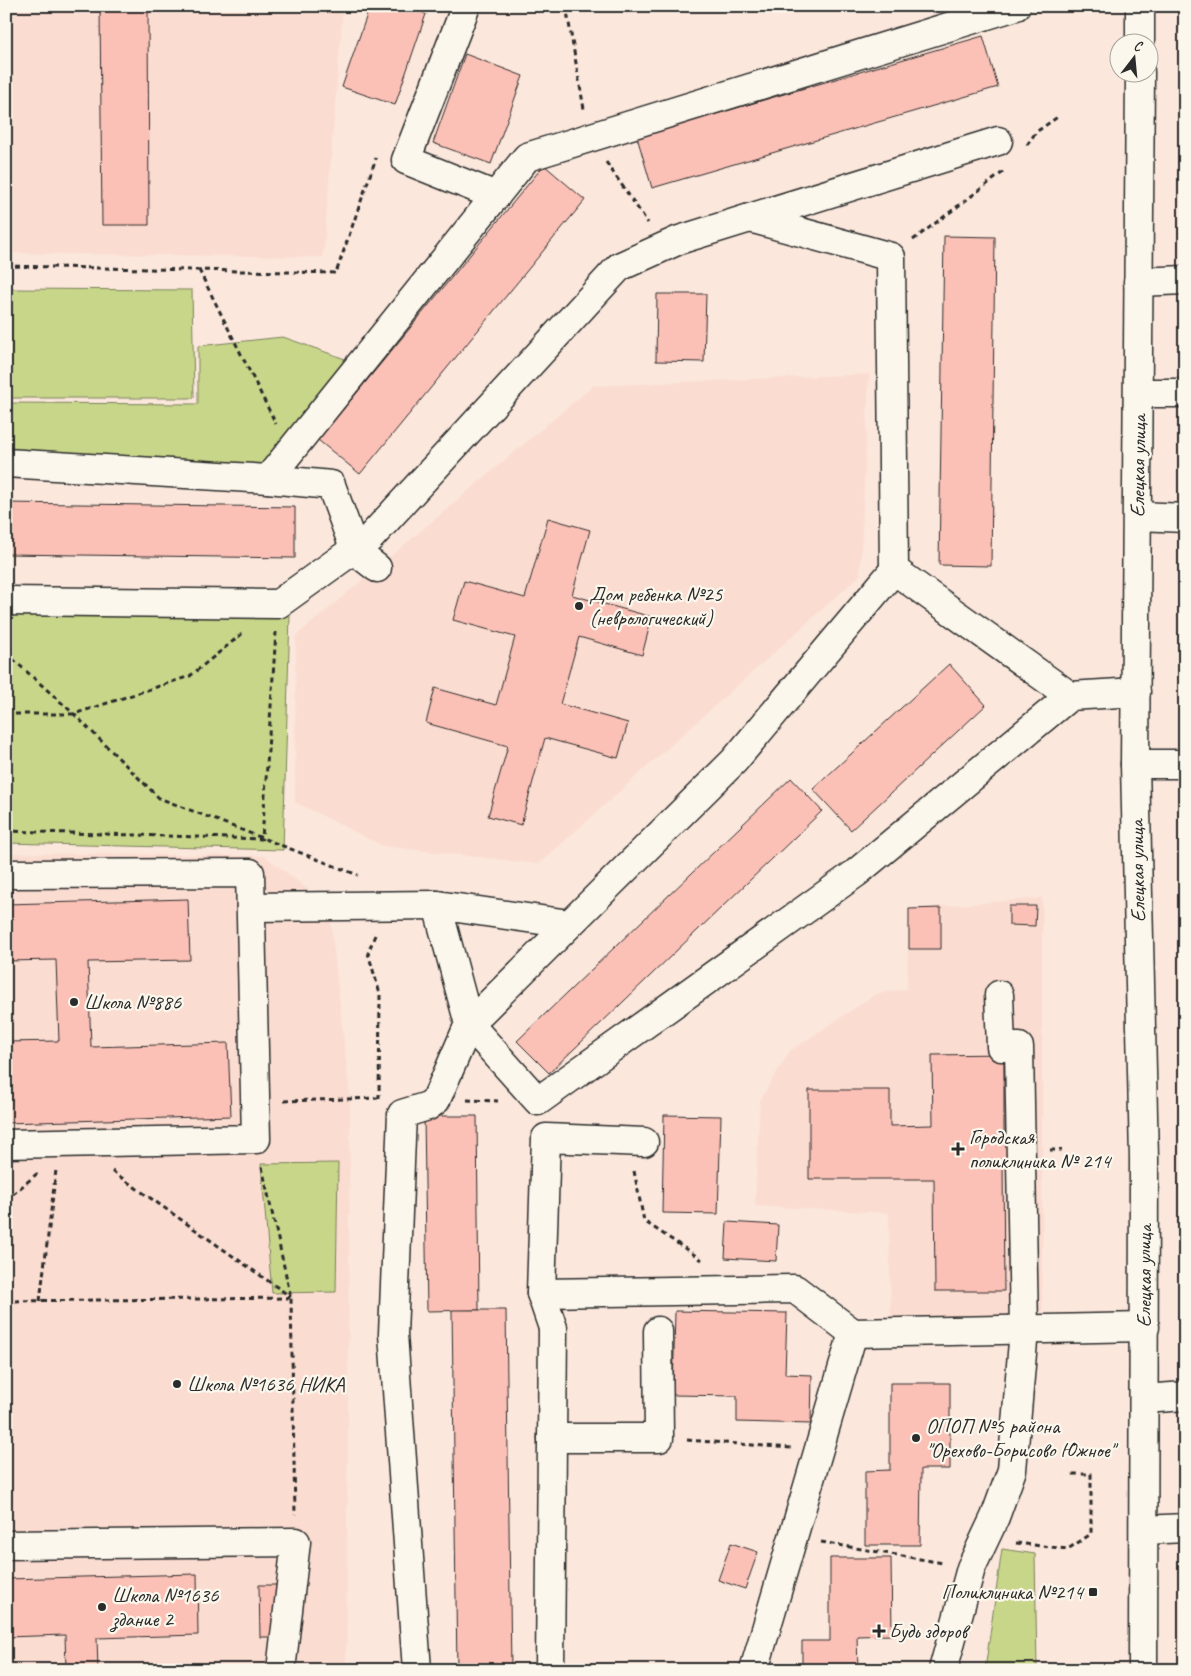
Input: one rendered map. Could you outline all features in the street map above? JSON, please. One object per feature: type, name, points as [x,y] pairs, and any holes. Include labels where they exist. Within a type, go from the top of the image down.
[{"type":"street","points":[[466,6],[406,160],[496,196]]},
{"type":"street","points":[[268,479],[527,156],[1016,6]]},
{"type":"street","points":[[1140,6],[1140,32]]},
{"type":"street","name":"Елецкая улица","points":[[1140,82],[1135,764],[1144,1159],[1143,1670]]},
{"type":"street","points":[[6,601],[278,604],[355,551],[377,530],[619,267],[679,240],[998,141]]},
{"type":"street","points":[[417,1670],[393,1334],[402,1114],[428,1106],[436,1100],[468,1024],[734,761],[894,570],[890,257],[750,218]]},
{"type":"street","points":[[1138,282],[1185,280]]},
{"type":"street","points":[[1139,393],[1185,392]]},
{"type":"street","points":[[6,463],[268,479],[332,485],[355,551],[377,568]]},
{"type":"street","points":[[1138,516],[1185,518]]},
{"type":"street","points":[[894,570],[1070,696]]},
{"type":"street","points":[[437,904],[468,1024],[538,1101],[856,873],[1070,696],[1136,692]]},
{"type":"street","points":[[1135,764],[1185,764]]},
{"type":"street","points":[[6,874],[250,873],[256,1140],[65,1149],[6,1144]]},
{"type":"street","points":[[251,907],[437,904],[569,924]]},
{"type":"street","points":[[944,1670],[970,1568],[985,1539],[1012,1470],[1024,1330],[1019,1047],[1001,1047],[999,995]]},
{"type":"street","points":[[550,1670],[552,1328],[541,1293],[546,1138],[636,1141]]},
{"type":"street","points":[[541,1293],[795,1289],[853,1334],[1145,1327]]},
{"type":"street","points":[[552,1438],[659,1438],[658,1331]]},
{"type":"street","points":[[754,1670],[853,1334]]},
{"type":"street","points":[[1144,1399],[1185,1396]]},
{"type":"street","points":[[1144,1530],[1185,1528]]},
{"type":"street","points":[[6,1545],[296,1542],[281,1670]]},
{"type":"path","points":[[1026,147],[1036,132],[1059,116]]},
{"type":"path","points":[[6,266],[336,273],[378,153],[406,160]]},
{"type":"path","points":[[890,257],[1008,168]]},
{"type":"path","points":[[199,270],[290,452]]},
{"type":"path","points":[[6,714],[74,714],[190,676],[278,604]]},
{"type":"path","points":[[262,840],[278,604]]},
{"type":"path","points":[[6,653],[74,714],[159,798],[262,840],[363,877]]},
{"type":"path","points":[[6,831],[262,840]]},
{"type":"path","points":[[378,1098],[380,994],[368,953],[386,906]]},
{"type":"path","points":[[256,1140],[292,1298],[296,1542]]},
{"type":"path","points":[[636,1141],[644,1221],[706,1263]]},
{"type":"path","points":[[65,1149],[292,1298]]},
{"type":"path","points":[[6,1200],[65,1149]]},
{"type":"path","points":[[40,1301],[65,1149]]},
{"type":"path","points":[[6,1302],[292,1298]]},
{"type":"path","points":[[659,1438],[818,1450]]},
{"type":"path","points":[[985,1539],[1068,1549],[1091,1534],[1091,1474],[1069,1474]]},
{"type":"path","points":[[793,1538],[970,1568]]},
{"type":"shaded area","points":[[6,6],[343,6],[323,257],[6,253]]},
{"type":"shaded area","name":"Дом ребенка №25 (неврологический)","points":[[869,374],[860,575],[539,864],[383,846],[295,802],[296,636],[593,386]]},
{"type":"shaded area","name":"Школа №1636 НИКА","points":[[6,853],[265,856],[329,906],[350,1098],[346,1670],[6,1670]]},
{"type":"shaded area","points":[[1042,898],[1042,1318],[891,1322],[889,1213],[755,1206],[760,1100],[790,1051],[876,994],[907,989],[909,909]]},
{"type":"green space","points":[[6,289],[192,290],[194,398],[6,398]]},
{"type":"green space","points":[[283,337],[348,360],[265,467],[6,454],[6,403],[198,404],[198,346]]},
{"type":"green space","points":[[6,610],[290,614],[283,850],[6,843]]},
{"type":"green space","points":[[338,1163],[336,1292],[272,1293],[261,1164]]},
{"type":"green space","points":[[1002,1549],[1035,1554],[1037,1670],[985,1670]]},
{"type":"building","points":[[100,6],[148,6],[149,225],[102,225]]},
{"type":"building","points":[[370,6],[403,6],[426,14],[395,105],[342,87]]},
{"type":"building","points":[[983,36],[998,87],[652,188],[637,137]]},
{"type":"building","points":[[465,54],[523,76],[491,164],[433,143]]},
{"type":"building","points":[[544,165],[585,200],[360,474],[318,440]]},
{"type":"building","points":[[944,236],[995,237],[991,566],[939,565]]},
{"type":"building","points":[[657,294],[706,294],[704,362],[656,361]]},
{"type":"building","points":[[6,503],[295,507],[295,558],[6,554]]},
{"type":"building","points":[[548,518],[590,530],[572,595],[652,617],[642,655],[579,637],[560,704],[628,723],[618,758],[545,738],[521,825],[488,816],[508,746],[426,723],[435,688],[496,705],[515,637],[453,620],[464,581],[525,598]]},
{"type":"building","points":[[949,664],[986,705],[851,830],[813,789]]},
{"type":"building","points":[[791,778],[822,811],[549,1073],[517,1041]]},
{"type":"building","name":"Школа №886","points":[[188,899],[190,960],[88,962],[91,1047],[228,1043],[231,1116],[6,1123],[6,1042],[59,1041],[56,960],[6,961],[6,904]]},
{"type":"building","points":[[1009,906],[1036,906],[1035,926],[1009,925]]},
{"type":"building","points":[[941,908],[941,949],[909,949],[909,909]]},
{"type":"building","points":[[1004,1054],[1004,1138],[1013,1138],[1013,1163],[1003,1163],[1004,1291],[935,1291],[934,1179],[809,1179],[809,1090],[890,1090],[890,1126],[933,1125],[932,1055]]},
{"type":"building","points":[[664,1115],[721,1116],[718,1214],[662,1213]]},
{"type":"building","points":[[424,1116],[477,1116],[479,1310],[427,1311]]},
{"type":"building","points":[[727,1222],[778,1225],[776,1261],[725,1258]]},
{"type":"building","points":[[452,1310],[506,1310],[511,1670],[457,1670]]},
{"type":"building","points":[[675,1311],[787,1313],[785,1374],[812,1375],[811,1424],[737,1422],[737,1396],[673,1395]]},
{"type":"building","points":[[890,1383],[950,1383],[950,1469],[921,1469],[920,1545],[865,1545],[865,1471],[890,1470]]},
{"type":"building","points":[[731,1543],[758,1552],[745,1589],[718,1580]]},
{"type":"building","points":[[830,1558],[891,1558],[892,1635],[857,1636],[858,1670],[802,1670],[802,1641],[830,1641]]},
{"type":"building","name":"Школа №1636 здание 2","points":[[197,1574],[198,1635],[97,1638],[98,1670],[66,1670],[65,1635],[6,1637],[6,1579]]},
{"type":"building","points":[[259,1585],[280,1585],[280,1637],[260,1637]]},
{"type":"place","name":"Дом ребенка №25 (неврологический)","points":[[579,606]]},
{"type":"place","name":"Школа №886","points":[[74,1002]]},
{"type":"place","name":"Городская поликлиника № 214","points":[[958,1149]]},
{"type":"place","name":"Школа №1636 НИКА","points":[[177,1384]]},
{"type":"place","name":"ОПОП №5 района \"Орехово-Борисово Южное\"","points":[[916,1438]]},
{"type":"place","name":"Поликлиника №214","points":[[1093,1592]]},
{"type":"place","name":"Школа №1636 здание 2","points":[[102,1607]]},
{"type":"place","name":"Будь здоров","points":[[879,1631]]}]
